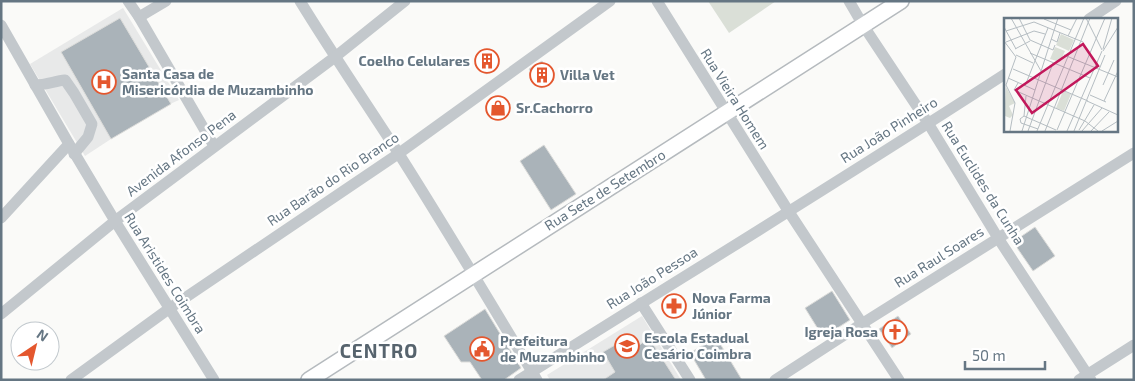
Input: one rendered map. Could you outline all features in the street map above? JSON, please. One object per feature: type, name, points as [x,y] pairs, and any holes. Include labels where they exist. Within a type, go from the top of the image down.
[{"type":"main road","name":"Rua Sete de Setembro","points":[[309,380],[901,1]]},
{"type":"street","points":[[128,1],[214,146]]},
{"type":"street","points":[[139,17],[166,1]]},
{"type":"street","points":[[300,1],[398,154],[535,376]]},
{"type":"street","name":"Avenida Afonso Pena","points":[[1,314],[115,221],[335,57],[405,1]]},
{"type":"street","name":"Rua Barão do Rio Branco","points":[[71,380],[170,308],[398,154],[610,1]]},
{"type":"street","name":"Rua Vieira Homem","points":[[657,1],[789,212],[899,380]]},
{"type":"street","name":"Rua Euclides da Cunha","points":[[849,1],[928,123],[1086,378]]},
{"type":"street","points":[[1090,18],[1116,1]]},
{"type":"street","name":"Rua Aristides Coimbra","points":[[1,25],[115,221],[214,380]]},
{"type":"street","name":"Rua João Pinheiro","points":[[789,212],[1004,75]]},
{"type":"street","points":[[1,218],[72,149],[88,137],[92,124],[65,80],[35,85]]},
{"type":"street","name":"Rua Raul Soares","points":[[775,380],[1134,153]]},
{"type":"street","name":"Rua João Pessoa","points":[[520,380],[535,376],[640,303],[789,212]]},
{"type":"street","points":[[640,303],[690,380]]},
{"type":"street","points":[[1086,378],[1134,345]]},
{"type":"shaded area","points":[[708,1],[776,1],[729,33]]},
{"type":"shaded area","name":"Santa Casa de Misericórdia de Muzambinho","points":[[123,8],[179,100],[85,156],[30,64]]},
{"type":"shaded area","name":"Escola Estadual Cesário Coimbra","points":[[642,316],[681,380],[550,380],[547,375]]},
{"type":"building","points":[[120,18],[171,104],[111,139],[61,52]]},
{"type":"building","name":"Coelho Celulares","points":[[487,49],[498,67],[486,74],[476,55]]},
{"type":"building","name":"Villa Vet","points":[[542,61],[554,80],[541,88],[529,69]]},
{"type":"building","points":[[544,145],[576,194],[551,210],[520,161]]},
{"type":"building","points":[[1035,227],[1055,256],[1033,271],[1013,242]]},
{"type":"building","points":[[832,291],[850,320],[823,337],[805,308]]},
{"type":"building","name":"Prefeitura de Muzambinho","points":[[485,309],[521,368],[504,380],[482,380],[470,362],[461,362],[444,336]]},
{"type":"building","name":"Igreja Rosa","points":[[898,316],[911,334],[892,348],[879,329]]},
{"type":"building","points":[[716,337],[742,380],[706,380],[690,353]]},
{"type":"building","points":[[649,338],[676,380],[603,380],[615,372],[603,352],[615,345],[623,357]]},
{"type":"place","name":"Coelho Celulares","points":[[487,61]]},
{"type":"place","name":"Villa Vet","points":[[542,75]]},
{"type":"place","name":"Santa Casa de Misericórdia de Muzambinho","points":[[104,82]]},
{"type":"place","name":"Sr.Cachorro","points":[[498,108]]},
{"type":"place","name":"Nova Farma Júnior","points":[[674,306]]},
{"type":"place","name":"Igreja Rosa","points":[[895,332]]},
{"type":"place","name":"Escola Estadual Cesário Coimbra","points":[[627,346]]},
{"type":"place","name":"Prefeitura de Muzambinho","points":[[482,349]]},
{"type":"district","name":"CENTRO","points":[[379,351]]}]
